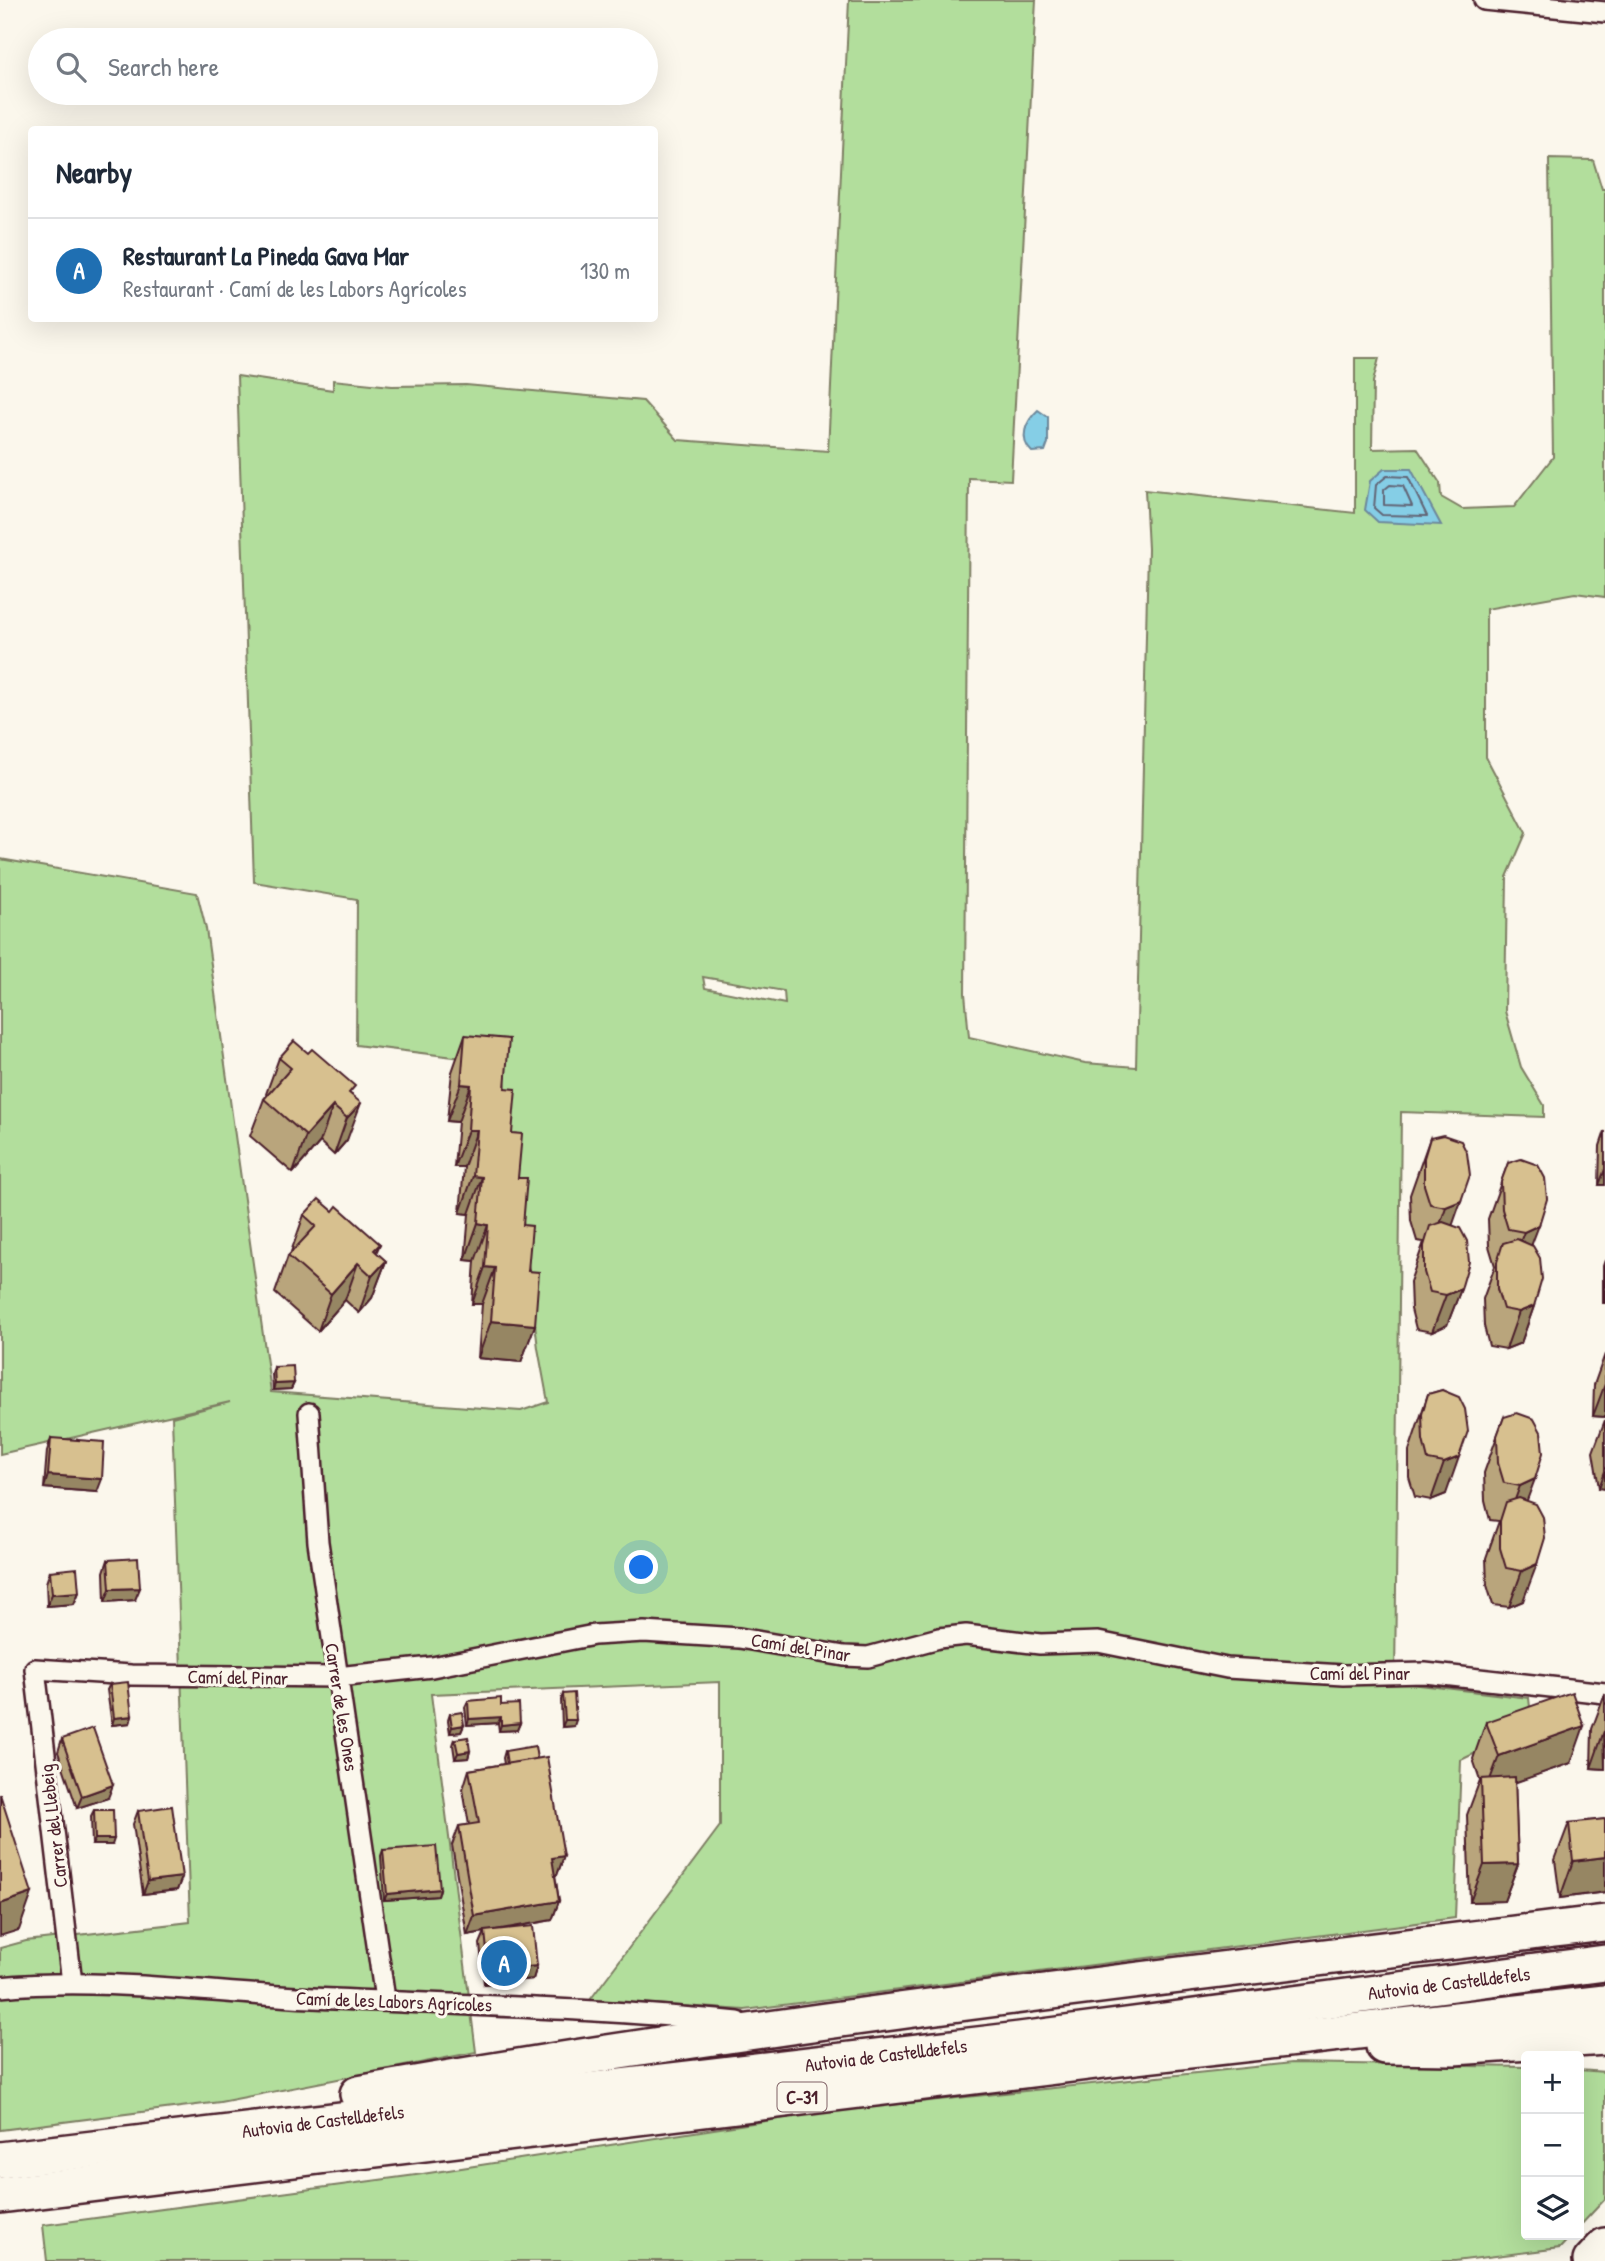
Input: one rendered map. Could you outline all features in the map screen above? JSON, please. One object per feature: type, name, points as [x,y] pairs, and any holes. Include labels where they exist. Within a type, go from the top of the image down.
[{"type":"highway","points":[[59,2153],[436,2080],[788,2027],[1605,1923]]},
{"type":"highway","name":"Autovia de Castelldefels","points":[[0,2160],[1006,2041],[1605,1963]]},
{"type":"highway","name":"Autovia de Castelldefels","points":[[0,2195],[1605,2003]]},
{"type":"highway","points":[[1237,2045],[1454,2047],[1605,2037]]},
{"type":"highway","points":[[1591,2261],[1605,2246]]},
{"type":"street","points":[[1484,0],[1605,12]]},
{"type":"street","name":"Carrer de les Ones","points":[[309,1413],[318,1542],[386,1999]]},
{"type":"street","name":"Camí del Pinar","points":[[35,1669],[131,1675],[337,1677],[432,1667],[594,1635],[645,1632],[739,1638],[844,1657],[868,1657],[939,1638],[966,1635],[1040,1644],[1098,1642],[1227,1668],[1343,1675],[1425,1673],[1605,1693]]},
{"type":"street","name":"Carrer del Llebeig","points":[[35,1669],[72,1983]]},
{"type":"street","name":"Camí de les Labors Agrícoles","points":[[0,1987],[72,1983],[302,1998],[386,1999],[629,2011],[788,2027]]},
{"type":"green space","points":[[849,0],[1036,0],[1011,480],[969,478],[965,993],[969,1037],[1085,1063],[1136,1067],[1148,549],[1145,490],[1355,513],[1355,358],[1379,358],[1373,382],[1372,449],[1417,448],[1440,483],[1441,497],[1462,509],[1514,507],[1553,457],[1549,159],[1593,160],[1602,189],[1605,189],[1605,597],[1575,593],[1486,609],[1486,757],[1526,833],[1507,877],[1505,1011],[1521,1067],[1544,1105],[1544,1117],[1401,1112],[1395,1682],[1529,1698],[1532,1726],[1461,1760],[1455,1918],[745,2010],[590,2000],[720,1826],[720,1682],[431,1694],[476,2052],[220,2102],[0,2130],[0,1948],[26,1941],[190,1922],[172,1417],[230,1402],[0,1454],[0,859],[197,893],[206,929],[271,1392],[521,1411],[548,1402],[538,1348],[503,1063],[356,1045],[357,899],[254,882],[237,376],[333,390],[333,380],[392,386],[466,385],[643,401],[678,440],[828,451]],"holes":[[[703,977],[784,991],[785,1004],[705,988]]]},
{"type":"green space","points":[[1292,2063],[1521,2067],[1521,2240],[1567,2240],[1560,2248],[1455,2261],[47,2261],[43,2225],[416,2175],[823,2112]]},
{"type":"green space","points":[[1584,2070],[1605,2072],[1605,2199],[1584,2222]]},
{"type":"water","points":[[1038,410],[1048,417],[1048,443],[1045,451],[1032,452],[1025,441],[1025,430]]},
{"type":"water","points":[[1384,469],[1411,469],[1441,525],[1378,522],[1365,510],[1370,481]]},
{"type":"building","points":[[465,1035],[509,1039],[505,1088],[516,1089],[512,1133],[522,1134],[518,1178],[527,1178],[523,1225],[532,1226],[528,1271],[539,1272],[535,1325],[491,1321],[495,1268],[485,1267],[488,1225],[478,1223],[482,1177],[473,1176],[477,1130],[468,1130],[471,1085],[461,1084]]},
{"type":"building","points":[[294,1041],[308,1053],[312,1049],[355,1086],[349,1093],[361,1103],[347,1118],[333,1106],[306,1136],[264,1099],[291,1068],[279,1058]]},
{"type":"building","points":[[1443,1135],[1461,1141],[1467,1153],[1470,1175],[1461,1201],[1446,1207],[1430,1204],[1424,1185],[1424,1158],[1430,1138]]},
{"type":"building","points":[[1521,1159],[1538,1165],[1545,1178],[1547,1199],[1539,1225],[1524,1232],[1508,1229],[1502,1209],[1501,1182],[1508,1163]]},
{"type":"building","points":[[319,1199],[333,1211],[337,1206],[380,1244],[374,1250],[386,1261],[372,1276],[358,1263],[331,1294],[288,1256],[316,1226],[304,1215]]},
{"type":"building","points":[[1443,1222],[1460,1228],[1467,1241],[1469,1262],[1461,1289],[1446,1295],[1430,1292],[1424,1272],[1424,1246],[1430,1226]]},
{"type":"building","points":[[1517,1239],[1533,1246],[1540,1258],[1542,1279],[1534,1306],[1519,1312],[1503,1309],[1497,1289],[1497,1262],[1503,1243]]},
{"type":"building","points":[[293,1366],[294,1383],[275,1384],[274,1367]]},
{"type":"building","points":[[1442,1390],[1459,1397],[1465,1409],[1468,1431],[1459,1457],[1444,1463],[1428,1460],[1423,1440],[1422,1414],[1428,1394]]},
{"type":"building","points":[[1517,1413],[1534,1419],[1541,1432],[1543,1453],[1535,1479],[1520,1486],[1504,1483],[1498,1463],[1497,1436],[1504,1417]]},
{"type":"building","points":[[51,1438],[104,1442],[102,1479],[48,1475]]},
{"type":"building","points":[[1519,1498],[1536,1504],[1543,1517],[1545,1538],[1537,1564],[1522,1571],[1506,1568],[1500,1548],[1500,1521],[1506,1502]]},
{"type":"building","points":[[138,1558],[140,1588],[110,1589],[108,1560]]},
{"type":"building","points":[[77,1568],[79,1592],[52,1594],[50,1571]]},
{"type":"building","points":[[128,1682],[132,1716],[114,1718],[110,1684]]},
{"type":"building","points":[[1572,1692],[1584,1726],[1499,1756],[1486,1722]]},
{"type":"building","points":[[574,1693],[576,1720],[565,1720],[563,1694]]},
{"type":"building","points":[[501,1698],[501,1705],[519,1704],[520,1723],[501,1725],[501,1717],[469,1719],[468,1701]]},
{"type":"building","points":[[462,1712],[464,1725],[452,1727],[450,1714]]},
{"type":"building","points":[[93,1728],[113,1785],[82,1796],[62,1739]]},
{"type":"building","points":[[468,1737],[470,1751],[458,1753],[455,1739]]},
{"type":"building","points":[[535,1746],[537,1759],[507,1764],[505,1751]]},
{"type":"building","points":[[547,1757],[564,1856],[552,1858],[559,1901],[474,1916],[459,1826],[479,1823],[469,1770]]},
{"type":"building","points":[[1515,1777],[1518,1864],[1484,1865],[1481,1779]]},
{"type":"building","points":[[0,1794],[32,1893],[0,1904]]},
{"type":"building","points":[[172,1806],[182,1877],[148,1881],[138,1811]]},
{"type":"building","points":[[94,1810],[113,1810],[114,1839],[95,1839]]},
{"type":"building","points":[[1605,1819],[1605,1857],[1573,1861],[1569,1823]]},
{"type":"building","points":[[436,1846],[440,1889],[387,1894],[383,1850]]},
{"type":"building","points":[[533,1926],[537,1966],[489,1971],[485,1931]]},
{"type":"place","name":"Restaurant La Pineda Gava Mar","points":[[504,1963]]}]
